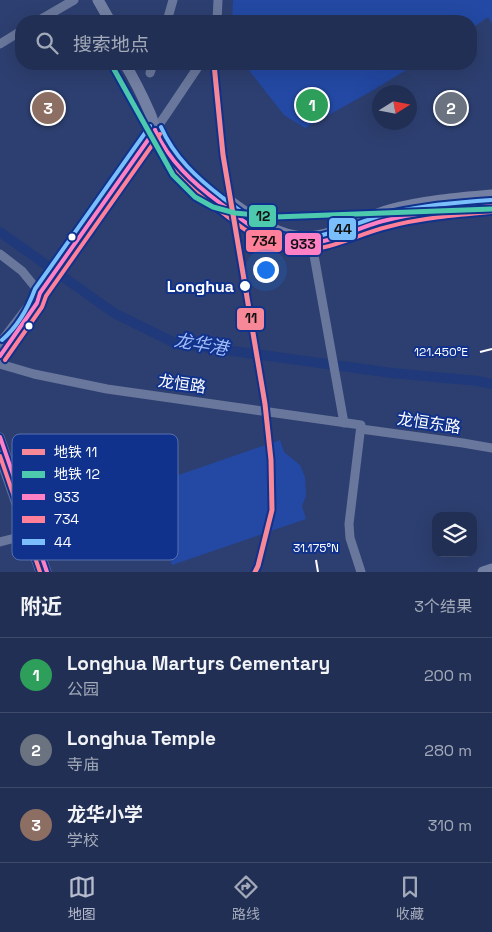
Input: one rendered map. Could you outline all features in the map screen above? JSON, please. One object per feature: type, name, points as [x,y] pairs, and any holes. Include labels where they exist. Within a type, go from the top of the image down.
[{"type":"main road","points":[[90,0],[99,15]]},
{"type":"main road","points":[[98,0],[107,15]]},
{"type":"main road","points":[[129,70],[150,113],[189,168],[203,182],[254,218],[285,234],[305,237],[318,235],[388,210],[436,200],[492,195]]},
{"type":"main road","points":[[137,70],[156,108],[160,140],[184,173],[198,187],[246,223],[286,243],[312,244],[328,241],[380,222],[422,212],[492,206]]},
{"type":"main road","points":[[483,572],[492,569]]},
{"type":"street","points":[[48,15],[74,0]]},
{"type":"street","points":[[169,15],[173,0]]},
{"type":"street","points":[[217,15],[218,0]]},
{"type":"street","points":[[0,44],[15,35]]},
{"type":"street","points":[[1,348],[12,328],[40,293],[196,70]]},
{"type":"street","points":[[312,244],[344,423]]},
{"type":"street","points":[[0,254],[22,271],[40,293]]},
{"type":"street","points":[[1,348],[37,304],[40,293]]},
{"type":"street","points":[[0,334],[6,327],[12,328]]},
{"type":"street","name":"龙恒路","points":[[0,364],[34,374],[107,389],[361,427]]},
{"type":"street","points":[[361,427],[349,524],[350,538],[361,572]]},
{"type":"street","name":"龙恒东路","points":[[361,427],[492,448]]},
{"type":"street","points":[[0,437],[12,471]]},
{"type":"street","points":[[0,458],[12,492]]},
{"type":"street","points":[[0,542],[12,538]]},
{"type":"street","points":[[36,560],[40,572]]},
{"type":"street","points":[[43,560],[47,572]]},
{"type":"shaded area","points":[[233,0],[492,0],[492,23],[488,17],[477,25],[477,15],[232,15]]},
{"type":"shaded area","points":[[249,70],[406,70],[382,85],[372,85],[372,91],[305,128],[284,115]]},
{"type":"shaded area","points":[[280,440],[284,452],[300,465],[305,477],[306,496],[302,506],[306,519],[172,565],[170,560],[178,560],[178,475]]},
{"type":"waterway","name":"龙华港","points":[[0,232],[114,313],[175,343],[392,373],[492,384]]},
{"type":"metro line","name":"12","points":[[114,70],[173,175],[195,197],[213,207],[235,213],[275,217],[492,209]]},
{"type":"metro line","name":"11","points":[[215,70],[223,155],[265,404],[271,460],[272,510],[255,572]]},
{"type":"transit line","name":"44","points":[[2,340],[17,323],[35,289],[150,126]]},
{"type":"transit line","name":"44","points":[[161,127],[179,157],[204,183],[254,220],[278,234],[287,236],[300,238],[314,237],[341,230],[381,215],[442,204],[491,200]]},
{"type":"transit line","name":"933","points":[[155,130],[167,152],[200,188],[252,227],[269,237],[288,243],[300,244],[324,241],[371,224],[410,215],[492,206]]},
{"type":"transit line","name":"933","points":[[0,356],[37,303],[40,293],[155,130]]},
{"type":"transit line","name":"734","points":[[149,133],[169,165],[196,192],[250,233],[278,247],[301,250],[314,249],[326,247],[375,230],[413,221],[492,212]]},
{"type":"transit line","name":"734","points":[[5,360],[42,307],[46,296],[160,134]]},
{"type":"transit line","name":"933","points":[[0,437],[12,471]]},
{"type":"transit line","name":"734","points":[[0,456],[12,491]]},
{"type":"transit line","name":"734","points":[[36,560],[40,572]]},
{"type":"transit line","name":"933","points":[[43,560],[47,572]]},
{"type":"place","name":"Longhua Martyrs Cementary","points":[[312,105]]},
{"type":"place","name":"龙华小学","points":[[48,108]]},
{"type":"place","name":"Longhua Temple","points":[[451,108]]},
{"type":"place","name":"Longhua","points":[[245,286]]}]
